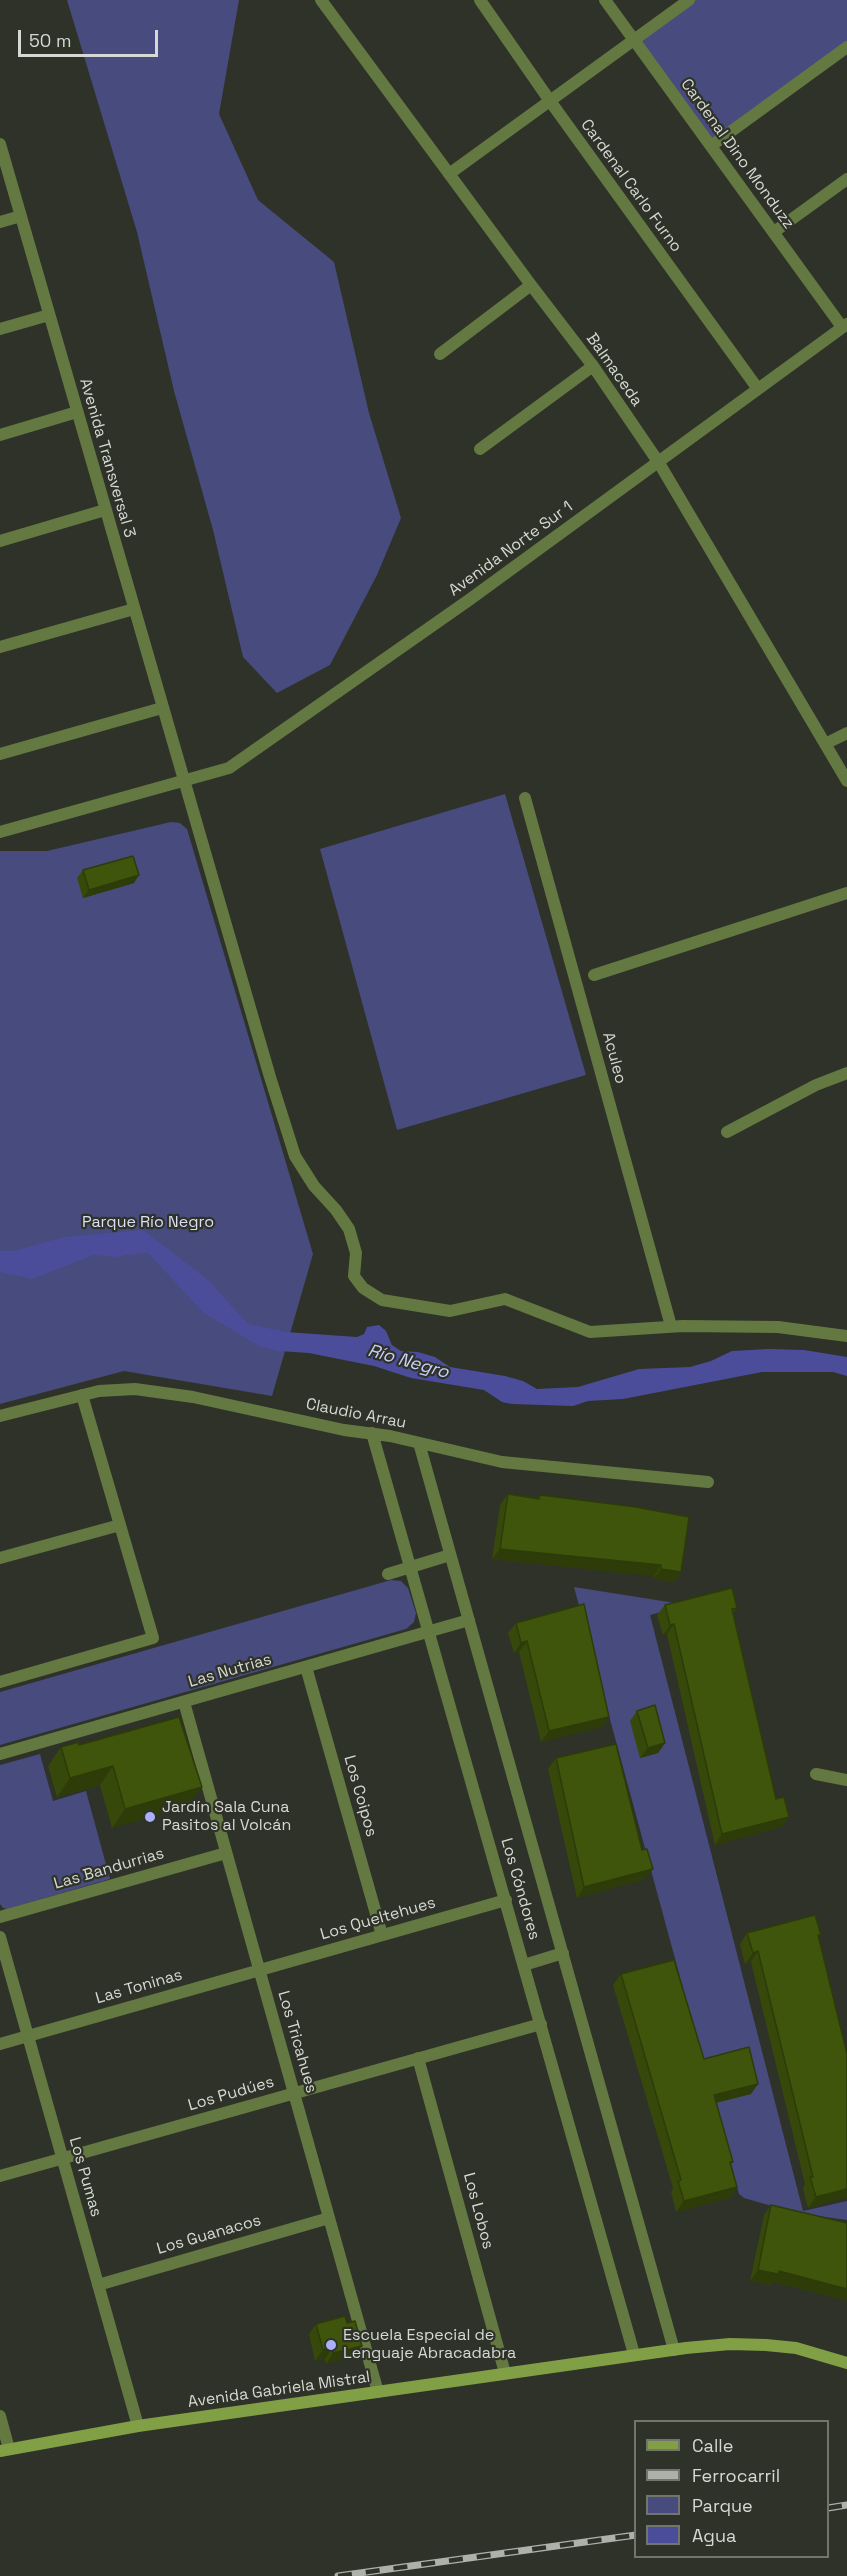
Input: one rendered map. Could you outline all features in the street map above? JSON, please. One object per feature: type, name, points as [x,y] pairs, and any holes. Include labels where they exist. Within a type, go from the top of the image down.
[{"type":"main road","name":"Avenida Gabriela Mistral","points":[[4,2450],[138,2426],[634,2354],[730,2344],[796,2348],[847,2363]]},
{"type":"street","name":"Balmaceda","points":[[321,0],[593,366],[659,463],[847,781]]},
{"type":"street","name":"Cardenal Carlo Furno","points":[[480,0],[758,389]]},
{"type":"street","name":"Cardenal Dino Monduzz","points":[[605,0],[845,326]]},
{"type":"street","points":[[449,174],[689,0]]},
{"type":"street","points":[[711,146],[847,47]]},
{"type":"street","name":"Avenida Transversal 3","points":[[0,144],[162,708],[295,1156],[314,1186],[336,1210],[349,1229],[356,1253],[354,1276],[363,1288],[382,1300],[450,1311],[505,1299],[590,1332],[671,1326]]},
{"type":"street","points":[[774,232],[847,179]]},
{"type":"street","points":[[0,222],[21,216]]},
{"type":"street","points":[[440,354],[531,285]]},
{"type":"street","points":[[0,329],[49,315]]},
{"type":"street","name":"Avenida Norte Sur 1","points":[[0,832],[228,768],[659,463],[845,326]]},
{"type":"street","points":[[480,449],[593,366]]},
{"type":"street","points":[[0,435],[77,412]]},
{"type":"street","points":[[0,541],[105,510]]},
{"type":"street","points":[[0,647],[134,609]]},
{"type":"street","points":[[0,754],[162,708]]},
{"type":"street","points":[[825,744],[847,733]]},
{"type":"street","name":"Aculeo","points":[[525,798],[671,1326]]},
{"type":"street","points":[[594,975],[847,893]]},
{"type":"street","points":[[727,1132],[816,1085],[847,1073]]},
{"type":"street","points":[[671,1326],[778,1327],[847,1336]]},
{"type":"street","name":"Claudio Arrau","points":[[0,1416],[82,1395],[117,1389],[154,1391],[265,1411],[344,1430],[372,1433],[502,1462],[708,1482]]},
{"type":"street","points":[[0,1682],[153,1638],[82,1395]]},
{"type":"street","name":"Los Cóndores","points":[[372,1433],[634,2354]]},
{"type":"street","name":"Los Cóndores","points":[[419,1443],[674,2350]]},
{"type":"street","points":[[0,1558],[120,1525]]},
{"type":"street","points":[[388,1574],[450,1556]]},
{"type":"street","name":"Las Nutrias","points":[[0,1754],[469,1620]]},
{"type":"street","name":"Los Coipos","points":[[306,1667],[382,1935]]},
{"type":"street","name":"Los Tricahues","points":[[184,1702],[378,2392]]},
{"type":"street","points":[[816,1774],[847,1780]]},
{"type":"street","name":"Las Bandurrias","points":[[0,1917],[226,1853]]},
{"type":"street","name":"Los Queltehues","points":[[260,1970],[506,1900]]},
{"type":"street","name":"Los Pumas","points":[[0,1937],[138,2426]]},
{"type":"street","points":[[524,1965],[563,1953]]},
{"type":"street","name":"Las Toninas","points":[[0,2044],[260,1970]]},
{"type":"street","name":"Los Pudúes","points":[[0,2176],[541,2024]]},
{"type":"street","name":"Los Lobos","points":[[418,2058],[505,2373]]},
{"type":"street","name":"Los Guanacos","points":[[98,2285],[329,2218]]},
{"type":"street","points":[[0,2416],[4,2450]]},
{"type":"green space","points":[[67,0],[239,0],[219,114],[258,200],[334,262],[369,413],[401,518],[377,575],[330,665],[277,693],[243,657],[213,530],[174,391],[137,232]]},
{"type":"green space","points":[[689,0],[847,0],[847,47],[711,146],[634,40]]},
{"type":"green space","points":[[505,794],[586,1075],[397,1130],[320,849]]},
{"type":"green space","name":"Parque Río Negro","points":[[171,822],[180,823],[187,829],[313,1254],[272,1396],[124,1371],[0,1404],[0,851],[47,851]]},
{"type":"green space","points":[[391,1580],[401,1581],[408,1588],[416,1613],[414,1622],[406,1629],[0,1745],[0,1692]]},
{"type":"green space","points":[[574,1587],[688,1605],[650,1615],[803,2211],[847,2201],[847,2220],[796,2213],[744,2198],[739,2194]]},
{"type":"green space","points":[[40,1754],[53,1801],[86,1791],[110,1879],[7,1909],[0,1904],[0,1765]]},
{"type":"water","name":"Río Negro","points":[[143,1230],[208,1280],[248,1324],[286,1332],[357,1337],[364,1334],[367,1327],[379,1325],[386,1331],[392,1345],[401,1351],[418,1352],[435,1357],[450,1367],[523,1381],[537,1389],[578,1387],[639,1369],[690,1367],[711,1361],[732,1351],[768,1349],[804,1350],[847,1357],[847,1376],[833,1372],[762,1372],[623,1399],[588,1401],[573,1406],[512,1404],[502,1402],[484,1390],[411,1378],[374,1366],[309,1353],[279,1351],[259,1346],[204,1313],[147,1252],[115,1257],[94,1255],[32,1279],[0,1272],[0,1251],[13,1251],[64,1237]]},
{"type":"building","points":[[133,856],[139,875],[89,890],[83,870]]},
{"type":"building","points":[[508,1494],[539,1499],[540,1495],[636,1507],[689,1517],[681,1572],[661,1569],[661,1565],[500,1549]]},
{"type":"building","points":[[732,1588],[737,1608],[732,1609],[776,1799],[784,1797],[789,1817],[722,1834],[674,1624],[670,1625],[665,1605]]},
{"type":"building","points":[[584,1604],[609,1717],[549,1731],[527,1641],[521,1643],[516,1623]]},
{"type":"building","points":[[655,1705],[665,1743],[648,1748],[637,1711]]},
{"type":"building","points":[[179,1717],[202,1787],[125,1809],[113,1766],[70,1778],[61,1747],[79,1742],[79,1745]]},
{"type":"building","points":[[616,1744],[642,1850],[647,1849],[653,1869],[584,1887],[556,1758]]},
{"type":"building","points":[[815,1915],[847,2054],[847,2189],[816,2197],[758,1951],[753,1953],[747,1933]]},
{"type":"building","points":[[674,1960],[704,2059],[749,2047],[758,2084],[714,2095],[733,2162],[730,2162],[737,2187],[684,2201],[678,2181],[681,2180],[621,1974]]},
{"type":"building","points":[[771,2205],[847,2223],[847,2289],[779,2271],[778,2274],[758,2270]]},
{"type":"building","points":[[345,2316],[347,2323],[355,2321],[362,2346],[333,2353],[332,2348],[323,2350],[316,2324]]},
{"type":"railway","points":[[829,2508],[847,2505]]},
{"type":"railway","points":[[338,2576],[634,2535]]},
{"type":"place","name":"Jardín Sala Cuna Pasitos al Volcán","points":[[150,1817]]},
{"type":"place","name":"Escuela Especial de Lenguaje Abracadabra","points":[[331,2345]]}]
